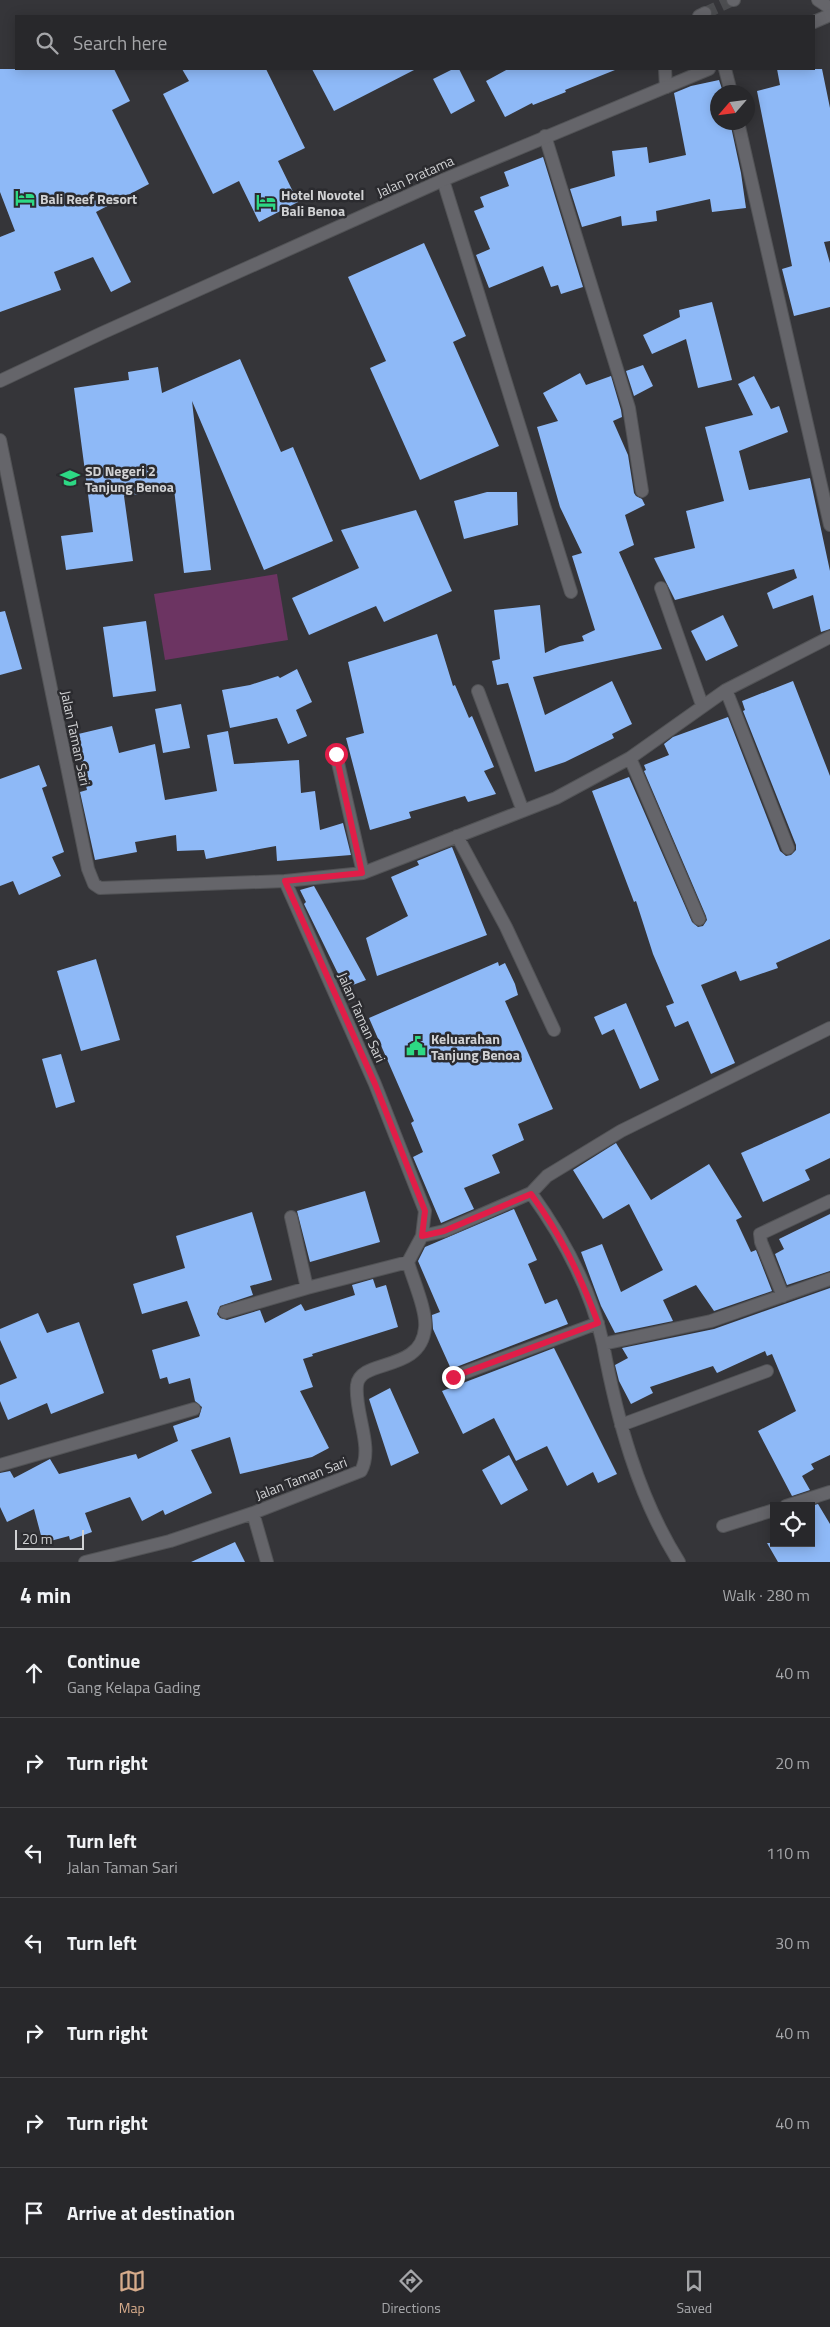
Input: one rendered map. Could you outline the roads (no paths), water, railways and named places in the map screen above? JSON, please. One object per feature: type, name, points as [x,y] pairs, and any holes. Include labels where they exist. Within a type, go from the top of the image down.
[{"type":"street","points":[[818,0],[830,8]]},
{"type":"street","points":[[815,22],[830,15]]},
{"type":"street","points":[[664,70],[666,87]]},
{"type":"street","name":"Jalan Pratama","points":[[0,381],[102,333],[443,180],[706,70]]},
{"type":"street","points":[[726,70],[729,85]]},
{"type":"street","points":[[740,130],[830,525]]},
{"type":"street","points":[[545,136],[629,408],[642,491]]},
{"type":"street","points":[[443,180],[571,592]]},
{"type":"street","name":"Jalan Taman Sari","points":[[0,440],[88,869],[94,884],[100,888],[285,881],[375,1084],[425,1211],[422,1236],[408,1262],[426,1326],[424,1335],[420,1346],[407,1358],[366,1372],[360,1377],[357,1384],[359,1416],[366,1453],[366,1463],[361,1471],[253,1513],[170,1541],[85,1562]]},
{"type":"street","points":[[661,588],[702,705]]},
{"type":"street","points":[[285,881],[362,873],[574,789],[630,758],[702,705],[726,690],[830,637]]},
{"type":"street","points":[[726,690],[788,848]]},
{"type":"street","points":[[478,691],[523,810]]},
{"type":"street","points":[[336,754],[362,873]]},
{"type":"street","points":[[630,758],[699,919]]},
{"type":"street","points":[[457,836],[506,927],[554,1030]]},
{"type":"street","points":[[422,1236],[444,1231],[531,1194],[546,1176],[621,1131],[830,1028]]},
{"type":"street","points":[[531,1194],[549,1218],[580,1274],[598,1323],[621,1425],[652,1512],[679,1562]]},
{"type":"street","points":[[783,1296],[760,1234],[830,1201]]},
{"type":"street","points":[[291,1217],[307,1288]]},
{"type":"street","points":[[225,1312],[307,1288],[408,1262]]},
{"type":"street","points":[[603,1344],[711,1321],[830,1279]]},
{"type":"street","points":[[453,1377],[598,1323]]},
{"type":"street","points":[[621,1425],[767,1371]]},
{"type":"street","points":[[0,1465],[194,1409]]},
{"type":"street","points":[[799,1502],[830,1492]]},
{"type":"street","points":[[723,1526],[770,1511]]},
{"type":"street","points":[[253,1513],[267,1562]]},
{"type":"tunnel","points":[[705,13],[733,0]]},
{"type":"place","name":"Bali Reef Resort","points":[[25,198]]},
{"type":"place","name":"Hotel Novotel Bali Benoa","points":[[266,202]]},
{"type":"place","name":"SD Negeri 2 Tanjung Benoa","points":[[70,478]]},
{"type":"place","name":"Keluarahan Tanjung Benoa","points":[[416,1046]]}]
